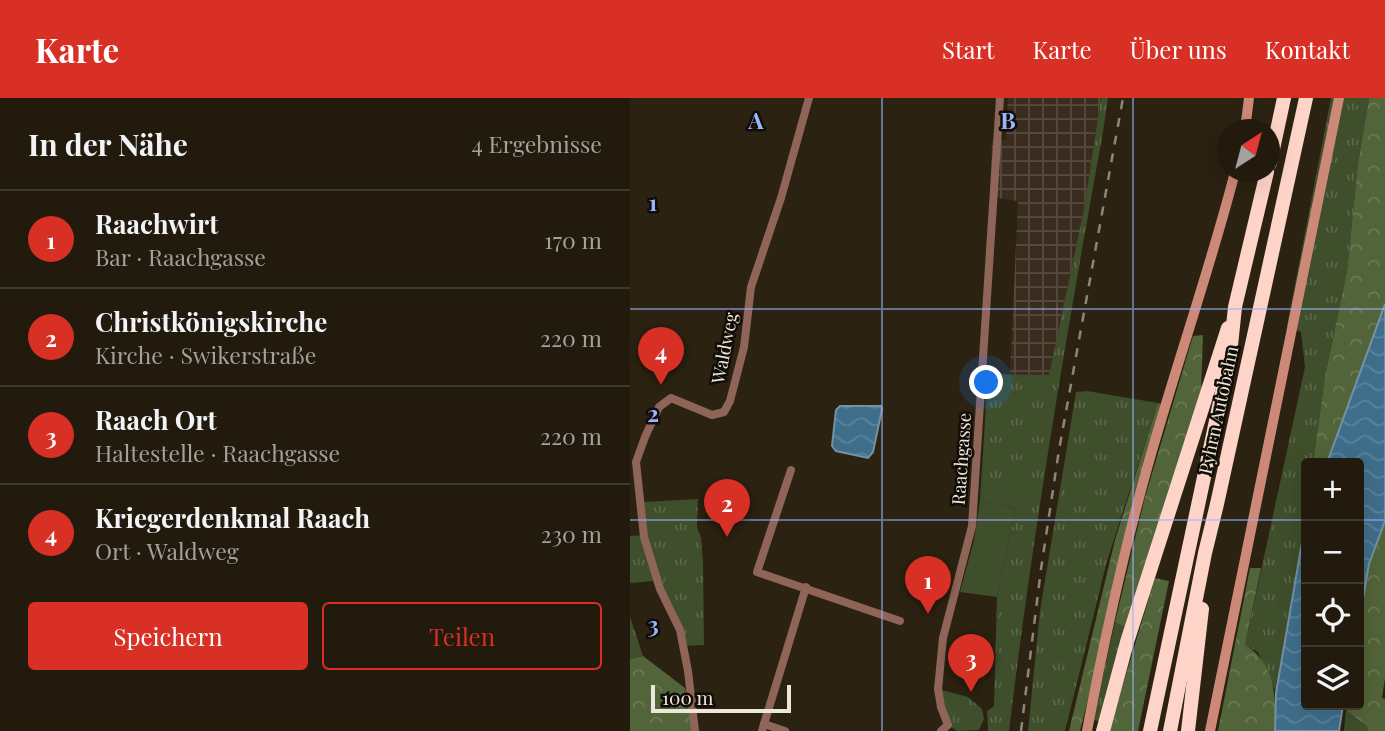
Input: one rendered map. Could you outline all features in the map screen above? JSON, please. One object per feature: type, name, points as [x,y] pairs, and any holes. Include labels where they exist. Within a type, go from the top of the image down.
[{"type":"highway","points":[[1279,119],[1284,98]]},
{"type":"highway","name":"Pyhrn Autobahn","points":[[1170,731],[1205,553],[1306,98]]},
{"type":"highway","name":"Pyhrn Autobahn","points":[[1150,731],[1230,355],[1236,307],[1265,182]]},
{"type":"highway","points":[[1103,731],[1127,642],[1197,431],[1219,352],[1236,307]]},
{"type":"highway","points":[[1188,731],[1217,504]]},
{"type":"main road","points":[[1246,119],[1249,98]]},
{"type":"main road","points":[[1210,731],[1339,98]]},
{"type":"main road","points":[[1087,731],[1096,682],[1146,472],[1198,308],[1232,182]]},
{"type":"street","name":"Waldweg","points":[[695,731],[680,630],[660,589],[644,537],[636,462],[660,407],[671,398],[712,415],[724,412],[730,401],[744,347],[751,287],[784,187],[809,98]]},
{"type":"street","name":"Raachgasse","points":[[942,731],[948,725],[938,689],[943,638],[972,526],[1000,98]]},
{"type":"street","points":[[791,470],[757,572],[900,621]]},
{"type":"street","points":[[785,731],[763,728],[806,587]]},
{"type":"shaded area","points":[[1008,98],[1101,98],[1084,209],[1049,375],[1010,374],[1018,201],[990,197],[992,141],[1006,140]]},
{"type":"green space","points":[[1101,98],[1108,98],[1052,431],[1009,731],[988,731],[987,711],[994,706],[997,597],[1016,509],[980,500],[988,374],[1049,375],[1084,209]]},
{"type":"green space","points":[[1331,98],[1369,98],[1358,163],[1347,271],[1325,376],[1314,458],[1301,458],[1301,541],[1276,693],[1258,652],[1245,645],[1305,367],[1301,332],[1287,326]]},
{"type":"green space","points":[[1369,98],[1385,98],[1385,304],[1329,458],[1314,458],[1325,376],[1347,271],[1358,163]]},
{"type":"green space","points":[[1203,335],[1201,393],[1125,627],[1115,622],[1145,497],[1193,336]]},
{"type":"green space","points":[[1087,391],[1158,403],[1107,561],[1065,731],[1028,731],[1040,611],[1076,392]]},
{"type":"green space","points":[[1158,403],[1163,405],[1080,731],[1069,731],[1115,540]]},
{"type":"green space","points":[[1008,459],[1030,462],[1023,504],[1001,500]]},
{"type":"green space","points":[[698,499],[697,527],[701,538],[703,564],[704,645],[680,646],[676,627],[653,581],[630,583],[630,536],[646,535],[643,502]]},
{"type":"green space","points":[[980,500],[1016,509],[997,597],[960,592],[974,540]]},
{"type":"green space","points":[[1385,521],[1385,678],[1382,698],[1385,699],[1385,731],[1368,731],[1367,726],[1346,710],[1364,710],[1364,592],[1369,564]]},
{"type":"green space","points":[[1250,568],[1261,568],[1245,645],[1263,662],[1272,683],[1275,731],[1218,731]]},
{"type":"green space","points":[[1155,578],[1169,581],[1138,731],[1109,731]]},
{"type":"green space","points":[[630,617],[643,656],[630,659]]},
{"type":"green space","points":[[1115,622],[1125,627],[1099,721],[1093,720]]},
{"type":"green space","points":[[643,656],[685,688],[695,731],[630,731],[630,659]]},
{"type":"green space","points":[[938,689],[968,697],[982,709],[984,719],[979,730],[957,731],[948,725]]},
{"type":"green space","points":[[1346,710],[1368,726],[1368,731],[1344,731]]},
{"type":"water","points":[[1385,304],[1385,521],[1369,564],[1364,592],[1364,458],[1329,458]]},
{"type":"water","points":[[840,406],[881,406],[873,452],[868,458],[836,451],[832,446],[836,410]]},
{"type":"water","points":[[1301,548],[1301,710],[1342,710],[1339,731],[1275,731],[1276,693]]},
{"type":"railway","points":[[1021,731],[1059,450],[1123,98]]},
{"type":"place","name":"Kriegerdenkmal Raach","points":[[661,385]]},
{"type":"place","name":"Christkönigskirche","points":[[727,537]]},
{"type":"place","name":"Raachwirt","points":[[928,614]]},
{"type":"place","name":"Raach Ort","points":[[971,692]]}]
